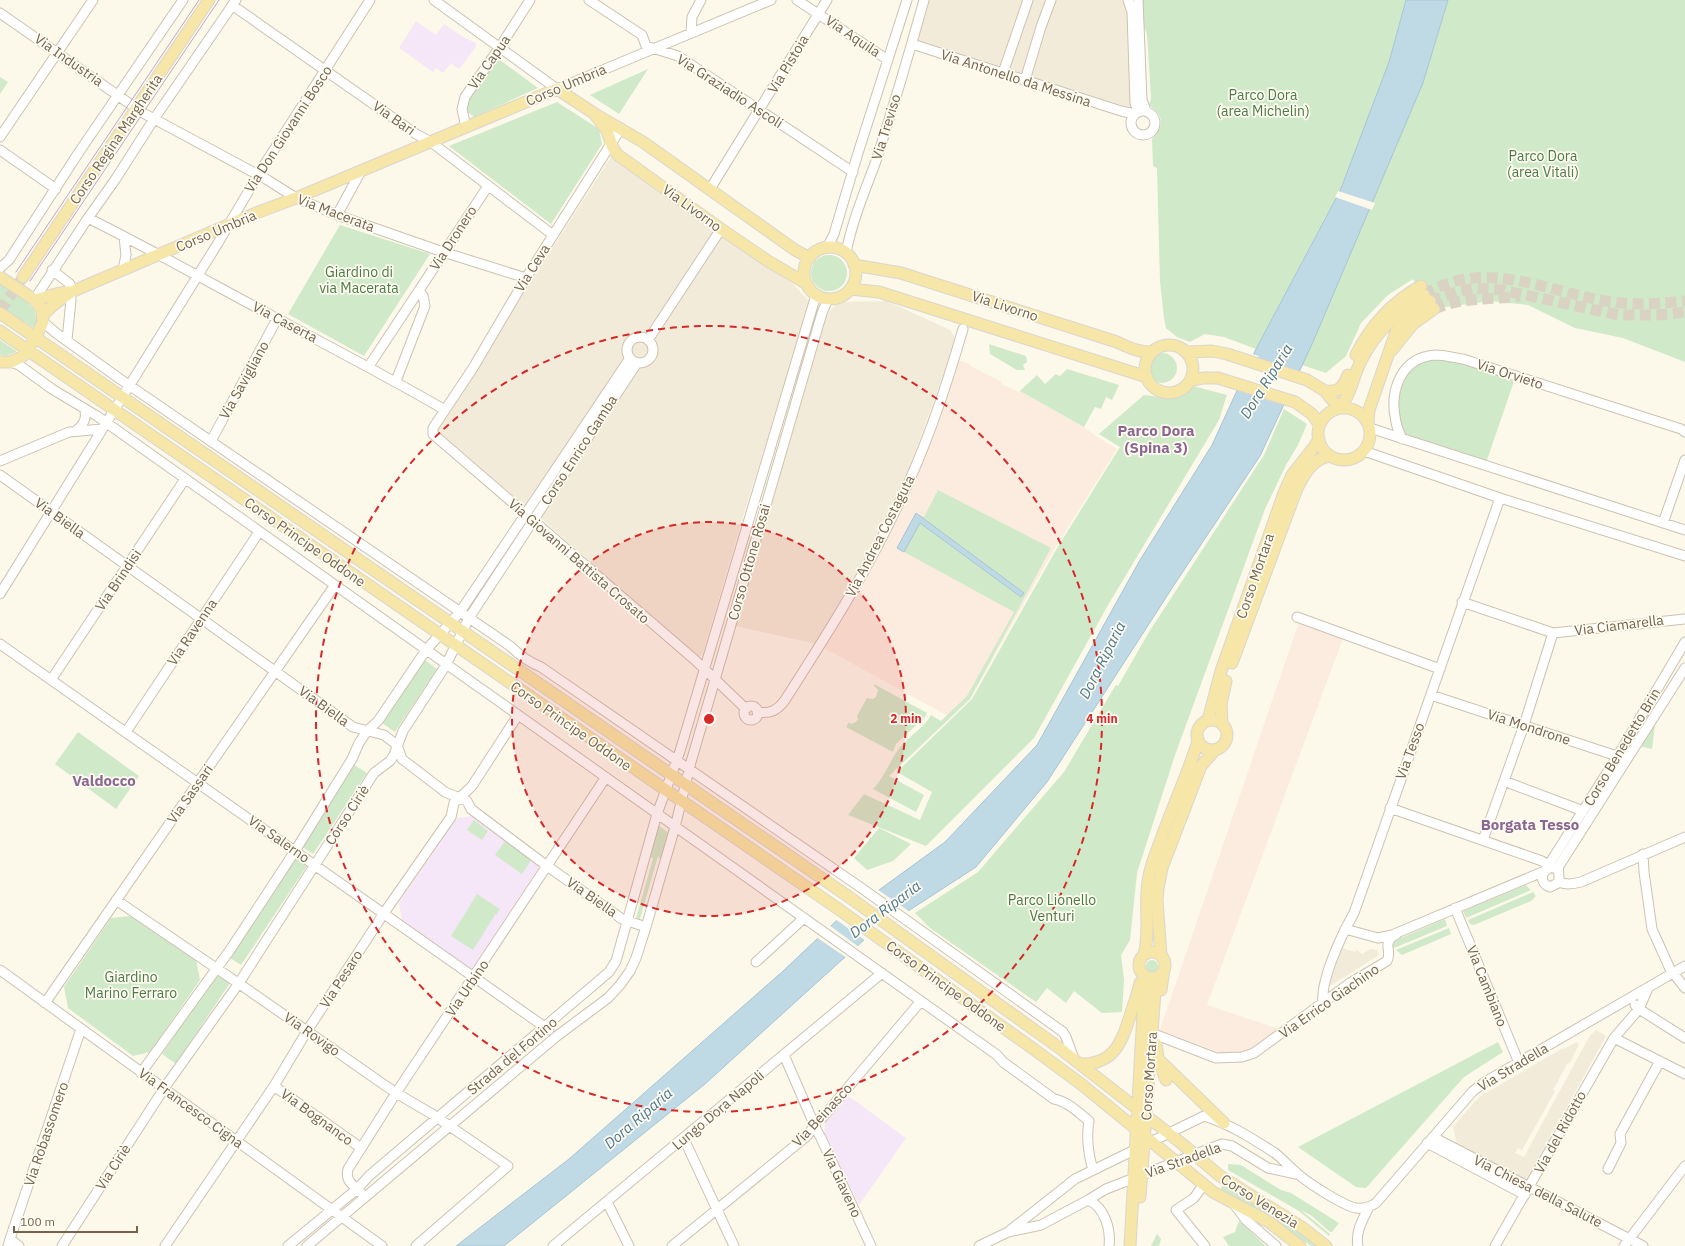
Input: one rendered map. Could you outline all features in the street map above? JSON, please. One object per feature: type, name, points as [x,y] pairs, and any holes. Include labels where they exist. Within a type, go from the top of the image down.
[{"type":"main road","name":"Corso Regina Margherita","points":[[23,277],[209,0]]},
{"type":"main road","name":"Via Livorno","points":[[557,88],[595,114],[643,142],[795,250],[810,258]]},
{"type":"main road","name":"Corso Umbria","points":[[43,319],[53,304],[62,300],[71,292],[557,88]]},
{"type":"main road","name":"Via Livorno","points":[[595,114],[607,131],[611,144],[616,152],[628,162],[721,229],[768,261],[807,284]]},
{"type":"main road","points":[[827,248],[837,249],[846,253],[854,265],[855,277],[850,290],[840,297],[828,299],[816,295],[807,284],[805,270],[810,258],[819,250],[827,248]]},
{"type":"main road","name":"Via Livorno","points":[[854,265],[901,273],[1117,342],[1138,351],[1153,351]]},
{"type":"main road","points":[[0,277],[35,300],[39,305],[43,319],[28,350],[20,358],[3,362]]},
{"type":"main road","name":"Via Livorno","points":[[850,290],[879,292],[1147,376]]},
{"type":"main road","name":"Corso Umbria","points":[[35,300],[50,297],[60,292],[71,292]]},
{"type":"main road","points":[[1325,391],[1336,391],[1342,388],[1363,341],[1378,320],[1393,305],[1408,293],[1427,298]]},
{"type":"main road","points":[[1190,380],[1210,378],[1230,382],[1295,402],[1312,414],[1319,424],[1319,439],[1323,449],[1329,456],[1337,458],[1350,458],[1364,451],[1369,442],[1369,410],[1396,332],[1407,318],[1427,298]]},
{"type":"main road","points":[[1319,424],[1327,414],[1339,408],[1346,400],[1361,360],[1379,332],[1397,314],[1427,298]]},
{"type":"main road","name":"Corso Principe Oddone","points":[[0,314],[849,897],[1077,1062],[1194,1154]]},
{"type":"main road","name":"Corso Principe Oddone","points":[[0,331],[665,791],[837,908],[1039,1053],[1142,1140]]},
{"type":"main road","points":[[1170,344],[1182,348],[1187,352],[1193,365],[1193,371],[1190,380],[1184,387],[1179,391],[1166,392],[1155,388],[1147,376],[1146,363],[1153,351],[1160,346],[1170,344]]},
{"type":"main road","points":[[1187,352],[1218,352],[1307,380],[1325,391],[1339,408],[1353,410],[1359,413],[1369,426]]},
{"type":"main road","name":"Corso Mortara","points":[[1208,720],[1221,671],[1284,493],[1292,475],[1314,448],[1319,439]]},
{"type":"main road","name":"Corso Mortara","points":[[1222,724],[1221,699],[1228,673],[1289,506],[1302,478],[1313,463],[1322,457],[1329,456]]},
{"type":"main road","points":[[1147,975],[1139,964],[1147,946],[1146,902],[1149,876],[1172,809],[1194,755],[1200,727],[1208,720],[1216,721],[1222,724],[1226,729],[1227,737],[1225,743],[1214,751],[1201,766],[1162,868],[1158,888],[1157,906],[1161,956],[1164,961],[1164,969],[1154,1034],[1159,1060],[1166,1080]]},
{"type":"main road","points":[[1198,742],[1204,748],[1214,751]]},
{"type":"main road","points":[[1144,955],[1153,952],[1161,956]]},
{"type":"main road","points":[[1147,975],[1160,975],[1164,969]]},
{"type":"main road","points":[[1077,1062],[1092,1063],[1107,1058],[1115,1051],[1121,1043],[1140,985],[1147,975]]},
{"type":"main road","name":"Corso Mortara","points":[[1142,1140],[1138,1109],[1147,975]]},
{"type":"main road","name":"Corso Mortara","points":[[1138,1176],[1142,1140],[1147,1116],[1147,975]]},
{"type":"main road","points":[[1159,1060],[1224,1123]]},
{"type":"main road","name":"Corso Venezia","points":[[1142,1140],[1176,1161],[1213,1192],[1269,1222],[1300,1246]]},
{"type":"main road","name":"Corso Venezia","points":[[1194,1154],[1220,1176],[1303,1228],[1326,1246]]},
{"type":"main road","points":[[1130,1246],[1138,1176]]},
{"type":"main road","points":[[1136,1246],[1138,1176]]},
{"type":"street","points":[[0,137],[93,0]]},
{"type":"street","name":"Corso Regina Margherita","points":[[0,268],[9,260],[79,152],[183,0]]},
{"type":"street","name":"Via Don Giovanni Bosco","points":[[2,588],[51,512],[229,225],[258,174],[370,0]]},
{"type":"street","name":"Via Livorno","points":[[434,0],[557,88]]},
{"type":"street","name":"Via Capua","points":[[466,127],[462,109],[464,97],[500,47],[530,0]]},
{"type":"street","name":"Via Graziadio Ascoli","points":[[589,0],[603,4],[642,35],[646,46],[678,56],[853,172]]},
{"type":"street","points":[[691,33],[692,17],[701,0]]},
{"type":"street","name":"Corso Umbria","points":[[557,88],[771,0]]},
{"type":"street","name":"Via Aquila","points":[[797,0],[819,13],[888,60]]},
{"type":"street","name":"Via Pistoia","points":[[710,189],[827,0]]},
{"type":"street","name":"Via Treviso","points":[[827,248],[834,234],[861,143],[907,0]]},
{"type":"street","name":"Via Treviso","points":[[846,253],[864,190],[876,160],[912,44],[924,0]]},
{"type":"street","points":[[1003,73],[1028,0]]},
{"type":"street","points":[[1025,80],[1040,27],[1051,0]]},
{"type":"street","points":[[1128,0],[1132,12],[1135,103],[1140,112]]},
{"type":"street","points":[[1131,124],[1131,120],[1140,112],[1142,100],[1138,0]]},
{"type":"street","name":"Corso Regina Margherita","points":[[35,300],[52,270],[57,265],[115,180],[154,119],[234,3]]},
{"type":"street","name":"Via Bari","points":[[234,3],[416,134],[431,142],[552,235]]},
{"type":"street","name":"Via Industria","points":[[0,13],[58,52],[137,109]]},
{"type":"street","name":"Via Antonello da Messina","points":[[912,44],[1121,111],[1140,112]]},
{"type":"street","name":"Via Macerata","points":[[137,109],[258,174],[296,198],[337,215],[443,252],[526,278]]},
{"type":"street","points":[[1121,111],[1131,124],[1132,128],[1138,134],[1146,135],[1152,131],[1155,119],[1150,113],[1140,112]]},
{"type":"street","name":"Via Ceva","points":[[446,410],[473,368],[552,235],[621,128]]},
{"type":"street","points":[[0,150],[56,189]]},
{"type":"street","points":[[337,215],[361,171]]},
{"type":"street","name":"Via Dronero","points":[[369,366],[488,186]]},
{"type":"street","name":"Via Caserta","points":[[88,218],[198,275],[277,319],[369,366],[446,410]]},
{"type":"street","points":[[648,340],[721,229]]},
{"type":"street","points":[[123,270],[126,255],[124,237]]},
{"type":"street","points":[[52,270],[70,284],[71,292],[67,340]]},
{"type":"street","points":[[396,381],[425,306],[423,296],[419,291]]},
{"type":"street","name":"Corso Ottone Rosai","points":[[657,814],[676,761],[813,311],[816,295]]},
{"type":"street","name":"Corso Ottone Rosai","points":[[675,827],[689,770],[715,680],[820,321],[828,299]]},
{"type":"street","name":"Corso Principe Oddone","points":[[43,319],[67,340],[129,386],[510,646],[529,662],[541,667],[860,887],[1063,1032],[1077,1062]]},
{"type":"street","name":"Via Savigliano","points":[[211,441],[277,319]]},
{"type":"street","name":"Via Andrea Costaguta","points":[[746,709],[749,706],[753,707],[757,712],[773,712],[785,700],[847,601],[871,559],[916,467],[963,329]]},
{"type":"street","points":[[640,337],[648,340],[652,345],[652,355],[643,363],[633,360],[627,349],[630,342],[633,339],[640,337]]},
{"type":"street","name":"Via Orvieto","points":[[1402,439],[1396,423],[1393,398],[1399,378],[1405,368],[1413,362],[1436,355],[1463,359],[1685,432]]},
{"type":"street","name":"Corso Enrico Gamba","points":[[469,618],[529,518],[633,360]]},
{"type":"street","name":"Corso Principe Oddone","points":[[3,362],[19,365],[52,389],[84,408],[104,426],[185,479],[997,1055],[1003,1062],[1054,1099],[1061,1101],[1089,1121],[1087,1144],[1093,1170]]},
{"type":"street","points":[[77,430],[81,427],[86,418],[84,408]]},
{"type":"street","name":"Via Giovanni Battista Crosato","points":[[446,410],[433,428],[433,434],[704,669],[746,709]]},
{"type":"street","points":[[0,461],[69,432],[104,426]]},
{"type":"street","points":[[1369,426],[1402,439],[1685,530]]},
{"type":"street","points":[[1364,451],[1500,498],[1685,556]]},
{"type":"street","points":[[1663,523],[1685,460]]},
{"type":"street","name":"Via Biella","points":[[0,475],[353,727],[384,735],[397,745],[402,759],[445,792],[467,801],[472,809],[547,866],[626,920],[646,927]]},
{"type":"street","name":"Via Brindisi","points":[[52,680],[185,479]]},
{"type":"street","name":"Via Tesso","points":[[1322,1004],[1324,986],[1345,929],[1354,913],[1431,695],[1462,602],[1500,498]]},
{"type":"street","name":"Corso Enrico Gamba","points":[[460,612],[529,518]]},
{"type":"street","name":"Via Ravenna","points":[[126,732],[259,532]]},
{"type":"street","name":"Via Sassari","points":[[45,1003],[335,585]]},
{"type":"street","name":"Via Ciamarella","points":[[1462,602],[1553,633],[1685,619]]},
{"type":"street","name":"Corso Ciriè","points":[[141,1073],[216,968],[295,851],[352,759],[359,743],[367,731],[378,721],[426,650],[460,612]]},
{"type":"street","points":[[1297,617],[1440,669]]},
{"type":"street","name":"Corso Ciriè","points":[[163,1089],[239,983],[314,864],[374,773],[390,761],[403,731],[446,664],[469,618]]},
{"type":"street","points":[[1483,840],[1524,725],[1553,633]]},
{"type":"street","name":"Via Salerno","points":[[0,644],[198,782],[474,978],[546,1027],[556,1036]]},
{"type":"street","name":"Corso Benedetto Brin","points":[[1553,872],[1559,866],[1622,758],[1684,645]]},
{"type":"street","name":"Corso Benedetto Brin","points":[[1553,872],[1582,813],[1685,668]]},
{"type":"street","name":"Via Mondrone","points":[[1431,695],[1622,758]]},
{"type":"street","name":"Via Pesaro","points":[[165,1246],[274,1086],[307,1031],[384,914],[451,817],[454,803],[472,786],[518,715]]},
{"type":"street","name":"Via Urbino","points":[[365,1197],[350,1182],[346,1175],[348,1169],[396,1093],[474,978],[606,777]]},
{"type":"street","points":[[1504,781],[1578,810],[1582,813]]},
{"type":"street","points":[[1390,808],[1483,840],[1553,872],[1565,884],[1581,882],[1685,837]]},
{"type":"street","name":"Strada del Fortino","points":[[288,1246],[357,1189],[370,1175],[438,1119],[609,972],[616,961],[626,920],[657,814]]},
{"type":"street","name":"Strada del Fortino","points":[[307,1246],[365,1197],[378,1184],[450,1126],[556,1036],[608,998],[630,971],[636,958],[675,827]]},
{"type":"street","points":[[1643,854],[1650,920],[1673,974],[1685,988]]},
{"type":"street","points":[[1345,929],[1378,938],[1397,934],[1524,879],[1553,872]]},
{"type":"street","points":[[1524,879],[1535,879],[1547,886],[1553,886],[1553,872]]},
{"type":"street","points":[[1544,884],[1542,876],[1553,872]]},
{"type":"street","name":"Via Rovigo","points":[[116,900],[239,983],[396,1093],[450,1126],[508,1166],[416,1246]]},
{"type":"street","name":"Via Cambiano","points":[[1455,908],[1519,1063]]},
{"type":"street","points":[[756,962],[804,918]]},
{"type":"street","name":"Via Errico Giachino","points":[[1154,1034],[1216,1058],[1242,1057],[1254,1053],[1359,977],[1385,962],[1388,959],[1388,943],[1391,938],[1397,934]]},
{"type":"street","points":[[1673,974],[1685,966]]},
{"type":"street","name":"Via Francesco Cigna","points":[[0,970],[382,1246]]},
{"type":"street","name":"Lungo Dora Napoli","points":[[553,1246],[684,1139],[882,973]]},
{"type":"street","name":"Via Stradella","points":[[1008,1232],[1075,1179],[1093,1170],[1142,1140],[1168,1133],[1204,1116],[1224,1123],[1277,1154],[1298,1174],[1348,1205],[1357,1208],[1369,1207],[1376,1203],[1473,1091],[1485,1082],[1673,974]]},
{"type":"street","name":"Via del Ridotto","points":[[1494,1246],[1614,1038],[1638,1009],[1648,988]]},
{"type":"street","points":[[1630,999],[1638,1009],[1685,1038]]},
{"type":"street","name":"Via Beinasco","points":[[672,1246],[807,1136],[815,1124],[823,1117],[921,1001]]},
{"type":"street","name":"Via Robassomero","points":[[9,1243],[81,1029]]},
{"type":"street","points":[[1614,1038],[1685,1074]]},
{"type":"street","name":"Via Giaveno","points":[[784,1055],[871,1246]]},
{"type":"street","points":[[1608,1169],[1621,1143],[1620,1134],[1660,1061]]},
{"type":"street","name":"Via Bognanco","points":[[274,1086],[361,1148]]},
{"type":"street","name":"Via Ciriè","points":[[62,1246],[163,1089]]},
{"type":"street","points":[[684,1139],[734,1246]]},
{"type":"street","name":"Via Chiesa della Salute","points":[[1430,1140],[1627,1242],[1643,1246]]},
{"type":"street","name":"Via Stradella","points":[[1008,1232],[1041,1225],[1100,1192],[1217,1145],[1228,1145],[1268,1168],[1298,1174]]},
{"type":"street","points":[[1627,1242],[1685,1166]]},
{"type":"street","points":[[1204,1184],[1194,1198],[1176,1210],[1205,1246]]},
{"type":"street","points":[[1088,1200],[1098,1205],[1101,1210],[1110,1232],[1110,1242]]},
{"type":"street","name":"Corso Venezia","points":[[1231,1201],[1246,1220],[1276,1246]]},
{"type":"street","points":[[607,1202],[629,1246]]},
{"type":"street","name":"Via Stradella","points":[[1358,1246],[1357,1236],[1369,1207]]},
{"type":"street","points":[[979,1246],[1008,1232]]},
{"type":"street","points":[[9,1243],[19,1246]]},
{"type":"shaded area","points":[[926,0],[1123,0],[1129,13],[1136,64],[1132,108],[1052,86],[916,42]]},
{"type":"shaded area","points":[[416,21],[436,35],[444,24],[463,37],[476,43],[476,47],[459,69],[451,63],[443,73],[436,68],[433,72],[399,48]]},
{"type":"shaded area","points":[[611,157],[793,284],[810,302],[746,507],[702,656],[695,656],[543,520],[438,434],[438,429],[488,348]]},
{"type":"shaded area","points":[[887,301],[950,330],[956,339],[907,475],[865,561],[817,644],[735,626],[825,318],[837,302]]},
{"type":"shaded area","points":[[957,360],[970,364],[970,366],[1002,382],[1001,384],[1019,392],[1020,391],[1084,427],[1117,449],[1055,548],[970,699],[950,717],[824,648],[857,592],[904,506],[917,477]]},
{"type":"shaded area","points":[[1299,622],[1343,638],[1207,1005],[1284,1031],[1234,1058],[1160,1030]]},
{"type":"shaded area","points":[[474,816],[541,865],[472,969],[402,921],[399,902],[457,818]]},
{"type":"shaded area","points":[[1342,948],[1355,952],[1357,950],[1362,954],[1371,949],[1377,950],[1379,955],[1332,985],[1329,983]]},
{"type":"shaded area","points":[[1596,1030],[1606,1036],[1527,1180],[1457,1144],[1453,1127],[1479,1097],[1563,1048],[1564,1049],[1577,1042],[1579,1044],[1570,1063],[1567,1064],[1553,1090],[1555,1091],[1539,1120],[1522,1150],[1518,1148],[1515,1153],[1524,1157],[1589,1037]]},
{"type":"shaded area","points":[[847,1095],[906,1138],[859,1205],[824,1135],[825,1122]]},
{"type":"green space","name":"Parco Dora (area Michelin)","points":[[1141,0],[1406,0],[1389,62],[1340,191],[1256,349],[1224,337],[1205,334],[1190,342],[1177,337],[1166,328],[1160,281],[1157,168],[1153,166],[1152,139],[1161,125],[1161,121],[1158,113],[1149,105],[1151,98],[1147,34],[1142,22]]},
{"type":"green space","name":"Parco Dora (area Vitali)","points":[[1448,0],[1685,0],[1685,362],[1623,338],[1575,328],[1528,305],[1490,301],[1431,309],[1413,279],[1388,295],[1361,323],[1346,356],[1326,373],[1302,365],[1423,83]]},
{"type":"green space","points":[[497,58],[538,88],[474,117],[468,112],[466,101]]},
{"type":"green space","points":[[648,69],[619,114],[590,95]]},
{"type":"green space","points":[[0,77],[8,82],[0,94]]},
{"type":"green space","points":[[557,102],[599,129],[602,144],[551,224],[449,146]]},
{"type":"green space","name":"Giardino di via Macerata","points":[[340,225],[430,254],[364,356],[288,314]]},
{"type":"green space","points":[[833,255],[842,260],[846,266],[846,280],[842,286],[833,291],[825,291],[816,286],[812,280],[811,269],[816,260],[822,256]]},
{"type":"green space","points":[[0,284],[27,302],[32,308],[36,314],[37,321],[34,328],[0,307]]},
{"type":"green space","points":[[0,340],[16,352],[6,356],[0,355]]},
{"type":"green space","points":[[989,344],[1026,356],[1027,362],[1023,365],[1025,370],[1017,370],[990,354]]},
{"type":"green space","points":[[1162,353],[1173,357],[1177,368],[1173,379],[1162,383],[1151,379],[1147,368],[1151,357]]},
{"type":"green space","points":[[1436,359],[1461,361],[1514,381],[1486,463],[1404,437],[1400,429],[1397,393],[1407,369],[1423,362]]},
{"type":"green space","points":[[1067,369],[1119,385],[1112,400],[1106,397],[1101,409],[1095,407],[1084,427],[1020,391],[1037,375],[1045,384],[1056,374],[1060,376]]},
{"type":"green space","points":[[1193,386],[1227,395],[1219,420],[1108,605],[1034,738],[926,846],[848,815],[864,794],[920,820],[932,792],[897,772],[972,699],[1056,550],[1120,447],[1099,434],[1144,395],[1175,399]]},
{"type":"green space","name":"Parco Lionello Venturi","points":[[1284,409],[1307,424],[1298,445],[1286,465],[1265,509],[1175,755],[1137,873],[1130,940],[1121,955],[1124,980],[1122,1012],[1102,1013],[1074,991],[1066,1003],[1047,988],[1036,1002],[930,928],[915,913],[978,872],[1064,772],[1116,685],[1118,686],[1149,632],[1264,455]]},
{"type":"green space","points":[[938,490],[1051,548],[970,699],[889,776],[924,795],[916,812],[873,789],[881,779],[900,747],[928,720],[931,715],[941,721],[967,696],[1014,612],[897,548],[916,513],[924,517]]},
{"type":"green space","points":[[425,660],[437,669],[395,732],[382,723]]},
{"type":"green space","points":[[874,684],[927,713],[924,718],[896,744],[893,752],[846,727],[849,722],[851,724],[856,722],[858,719],[857,716],[867,698],[873,699],[876,697],[878,690]]},
{"type":"green space","points":[[1656,718],[1652,749],[1639,746]]},
{"type":"green space","points":[[78,732],[139,776],[116,809],[55,764]]},
{"type":"green space","points":[[353,764],[367,773],[313,854],[299,845]]},
{"type":"green space","points":[[474,820],[488,831],[482,840],[467,830]]},
{"type":"green space","points":[[657,824],[670,834],[662,862],[658,856],[640,919],[636,918],[653,859],[648,853]]},
{"type":"green space","points":[[879,828],[911,844],[893,861],[867,870],[854,858]]},
{"type":"green space","points":[[505,841],[531,860],[522,874],[495,855]]},
{"type":"green space","points":[[293,857],[307,866],[241,965],[227,956]]},
{"type":"green space","points":[[1526,885],[1531,890],[1466,918],[1463,911]]},
{"type":"green space","points":[[1533,892],[1536,896],[1531,901],[1474,925],[1470,924],[1468,920]]},
{"type":"green space","points":[[477,894],[500,909],[496,915],[491,912],[495,915],[473,950],[451,936]]},
{"type":"green space","name":"Giardino Marino Ferraro","points":[[131,916],[196,960],[200,980],[150,1052],[133,1056],[68,1008],[64,987],[111,918]]},
{"type":"green space","points":[[1445,919],[1447,926],[1394,948],[1394,941]]},
{"type":"green space","points":[[1449,928],[1451,934],[1402,955],[1396,950]]},
{"type":"green space","points":[[1150,960],[1154,960],[1158,966],[1154,972],[1150,972],[1146,968],[1146,964]]},
{"type":"green space","points":[[216,974],[230,983],[176,1064],[162,1054]]},
{"type":"green space","points":[[1498,1042],[1503,1052],[1464,1077],[1366,1188],[1356,1187],[1298,1147]]},
{"type":"green space","points":[[1228,1164],[1241,1165],[1281,1190],[1291,1193],[1339,1223],[1332,1232],[1330,1232],[1312,1216],[1301,1210],[1330,1234],[1329,1236],[1299,1211],[1228,1170]]},
{"type":"green space","points":[[1223,1183],[1270,1210],[1318,1246],[1311,1246],[1273,1219],[1221,1189]]},
{"type":"green space","points":[[1239,1221],[1266,1246],[1229,1246],[1223,1237],[1235,1232]]},
{"type":"green space","points":[[1157,1234],[1161,1239],[1159,1246],[1151,1246]]},
{"type":"water","name":"Dora Riparia","points":[[1406,0],[1448,0],[1423,83],[1313,342],[1260,456],[1176,582],[1047,782],[976,867],[865,939],[705,1084],[504,1246],[456,1246],[569,1159],[782,972],[835,922],[945,842],[1037,745],[1140,560],[1212,445],[1256,349],[1340,191],[1389,62]]},
{"type":"water","points":[[916,513],[1024,593],[1021,597],[920,523],[904,552],[897,548]]},
{"type":"pier","points":[[1338,191],[1375,203],[1372,210],[1335,197]]},
{"type":"pier","points":[[1252,354],[1259,356],[1258,358],[1301,372],[1286,404],[1240,390],[1235,390]]},
{"type":"pier","points":[[877,889],[910,912],[866,941],[835,919]]},
{"type":"pier","points":[[829,925],[859,947],[847,958],[816,937]]},
{"type":"tunnel","points":[[0,311],[23,277]]},
{"type":"tunnel","points":[[1424,295],[1448,283],[1472,278],[1497,278],[1522,281],[1596,299],[1629,304],[1685,301]]},
{"type":"tunnel","points":[[1430,301],[1459,291],[1476,288],[1502,290],[1619,315],[1658,315],[1685,312]]},
{"type":"tunnel","points":[[1434,309],[1455,302],[1520,296]]},
{"type":"tram line","points":[[16,272],[199,0]]},
{"type":"tram line","points":[[30,281],[219,0]]},
{"type":"district","name":"Parco Dora (Spina 3)","points":[[1156,438]]},
{"type":"district","name":"Valdocco","points":[[104,780]]},
{"type":"district","name":"Borgata Tesso","points":[[1530,824]]}]
